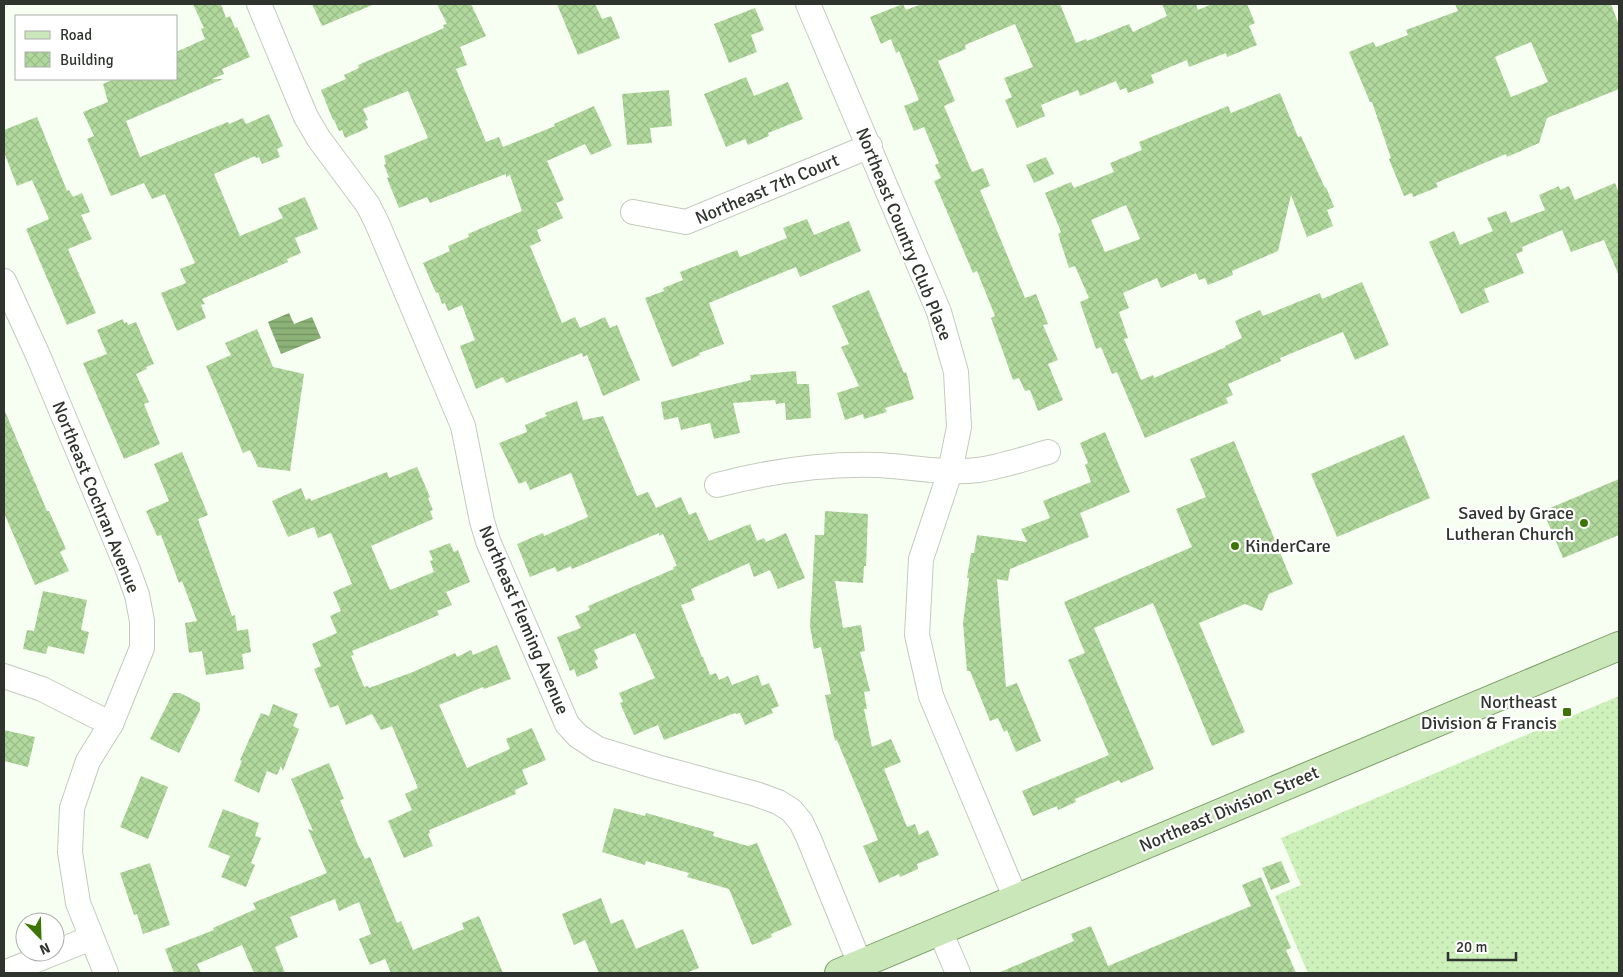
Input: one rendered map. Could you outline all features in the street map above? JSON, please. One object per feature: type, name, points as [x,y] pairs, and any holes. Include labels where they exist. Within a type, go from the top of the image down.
[{"type":"main road","name":"Northeast Division Street","points":[[850,969],[1619,646]]},
{"type":"street","name":"Northeast Fleming Avenue","points":[[258,4],[306,117],[319,139],[368,205],[385,241],[463,426],[468,443],[482,521],[488,541],[567,724],[578,736],[598,749],[756,794],[778,802],[791,810],[801,822],[809,838],[850,969]]},
{"type":"street","name":"Northeast Country Club Place","points":[[808,4],[939,312],[956,372],[958,426],[950,472],[921,559],[917,635],[931,696],[1016,898]]},
{"type":"street","name":"Northeast 7th Court","points":[[633,212],[686,222],[870,146]]},
{"type":"street","name":"Northeast Cochran Avenue","points":[[4,281],[40,362],[137,595],[142,621],[142,648],[111,724],[88,761],[72,808],[70,852],[78,903],[106,973]]},
{"type":"street","points":[[717,484],[782,470],[814,466],[880,465],[950,472],[980,470],[1048,452]]},
{"type":"street","points":[[4,676],[42,689],[111,724]]},
{"type":"street","points":[[940,931],[958,973]]},
{"type":"street","points":[[4,973],[91,938]]},
{"type":"shaded area","points":[[289,313],[294,324],[312,317],[321,338],[281,354],[268,322]]},
{"type":"shaded area","points":[[1619,696],[1619,973],[1308,973],[1275,896],[1301,885],[1281,838]]},
{"type":"building","points":[[193,4],[221,4],[226,18],[230,16],[235,28],[237,27],[250,57],[222,69],[224,74],[212,79],[223,79],[126,121],[140,157],[228,122],[229,124],[243,118],[246,124],[269,114],[283,146],[277,149],[280,157],[262,164],[259,157],[256,158],[255,156],[214,174],[240,236],[283,218],[278,208],[305,197],[318,229],[295,238],[301,253],[287,259],[288,262],[202,299],[205,304],[201,305],[206,318],[177,331],[161,293],[186,283],[180,269],[195,263],[165,194],[152,199],[144,183],[111,196],[87,139],[94,136],[83,112],[108,102],[103,84],[112,80],[178,80],[178,51],[205,39],[201,29],[204,28]]},
{"type":"building","points":[[312,4],[375,4],[322,26]]},
{"type":"building","points":[[437,4],[471,4],[486,36],[460,47],[467,65],[456,69],[486,142],[499,137],[503,147],[555,126],[554,124],[594,106],[612,146],[591,155],[585,144],[547,161],[564,200],[556,203],[563,218],[537,230],[541,241],[530,246],[562,323],[575,317],[580,328],[605,317],[610,328],[617,325],[640,380],[603,396],[587,355],[583,357],[582,353],[506,383],[503,377],[476,389],[460,346],[475,340],[462,305],[448,311],[445,303],[442,304],[438,292],[436,293],[423,263],[450,251],[448,246],[469,237],[468,234],[522,211],[510,175],[506,177],[506,174],[430,203],[427,197],[399,208],[387,178],[389,177],[384,165],[386,164],[384,156],[428,138],[408,91],[363,109],[368,120],[365,121],[368,128],[345,138],[342,130],[339,131],[333,120],[321,90],[346,79],[344,75],[359,68],[358,65],[444,28],[443,25],[447,24]]},
{"type":"building","points":[[557,4],[595,4],[602,19],[611,16],[620,38],[578,55]]},
{"type":"building","points":[[903,4],[906,10],[922,4],[1060,4],[1076,43],[1086,39],[1087,41],[1129,24],[1133,32],[1167,16],[1162,4],[1196,4],[1198,10],[1212,4],[1247,4],[1255,23],[1249,26],[1257,45],[1227,57],[1226,53],[1189,67],[1187,60],[1151,75],[1154,83],[1128,93],[1126,88],[1120,90],[1116,81],[1080,96],[1078,90],[1041,105],[1045,116],[1017,128],[1005,100],[1012,97],[1004,78],[1033,67],[1015,24],[965,45],[966,49],[938,61],[955,101],[944,106],[972,172],[983,168],[990,186],[980,190],[1025,298],[1036,294],[1048,324],[1043,325],[1058,360],[1048,364],[1063,400],[1038,411],[1030,390],[1025,391],[1019,378],[1013,380],[991,318],[995,316],[977,271],[973,273],[934,181],[941,178],[935,165],[939,163],[924,127],[914,131],[904,106],[919,100],[899,51],[896,53],[891,39],[881,44],[870,17]]},
{"type":"building","points":[[1455,4],[1611,4],[1619,25],[1619,89],[1547,118],[1539,143],[1507,157],[1506,154],[1436,183],[1438,187],[1413,197],[1412,193],[1404,196],[1389,159],[1391,158],[1372,102],[1370,102],[1349,52],[1373,42],[1376,47],[1408,35],[1406,30],[1458,11]],"holes":[[[1531,42],[1548,82],[1511,97],[1495,57]]]},
{"type":"building","points":[[755,8],[764,30],[751,35],[757,52],[729,63],[714,24]]},
{"type":"building","points":[[746,77],[754,96],[788,82],[803,119],[768,133],[769,136],[748,145],[745,139],[726,147],[704,94]]},
{"type":"building","points":[[669,90],[672,126],[650,128],[652,143],[627,145],[622,94]]},
{"type":"building","points":[[1280,93],[1298,137],[1301,136],[1334,207],[1327,210],[1333,226],[1307,237],[1291,195],[1278,251],[1232,271],[1233,275],[1208,285],[1205,278],[1199,280],[1196,273],[1161,288],[1157,278],[1123,293],[1129,308],[1119,312],[1128,338],[1124,339],[1141,380],[1153,375],[1154,378],[1226,347],[1242,338],[1235,321],[1260,310],[1263,316],[1320,293],[1322,299],[1362,282],[1389,345],[1355,360],[1343,332],[1280,358],[1281,361],[1228,384],[1233,395],[1226,398],[1228,403],[1145,438],[1117,372],[1112,374],[1101,347],[1096,349],[1080,302],[1089,298],[1075,266],[1069,268],[1058,234],[1061,232],[1045,193],[1071,182],[1074,188],[1114,172],[1110,163],[1142,150],[1139,142],[1228,106],[1231,113]],"holes":[[[1126,205],[1140,239],[1105,252],[1091,220]]]},
{"type":"building","points":[[37,117],[67,191],[69,190],[73,197],[82,193],[90,212],[81,215],[92,239],[68,249],[96,313],[67,325],[26,229],[49,219],[32,180],[17,186],[4,152],[4,130]]},
{"type":"building","points":[[1046,157],[1054,174],[1034,183],[1026,165]]},
{"type":"building","points":[[1615,183],[1619,193],[1619,276],[1604,240],[1571,252],[1562,230],[1522,247],[1523,251],[1516,254],[1524,273],[1484,289],[1489,302],[1461,314],[1429,242],[1454,231],[1460,245],[1493,231],[1487,218],[1506,211],[1511,223],[1545,210],[1539,195],[1559,186],[1560,190],[1569,186],[1575,200]]},
{"type":"building","points":[[807,219],[814,235],[849,221],[861,251],[800,277],[796,267],[709,303],[724,344],[699,353],[700,355],[672,367],[645,298],[664,291],[663,288],[683,280],[680,272],[737,250],[740,257],[787,238],[783,228]]},
{"type":"building","points":[[869,290],[904,373],[906,372],[914,399],[885,408],[887,412],[864,419],[863,414],[845,420],[837,393],[859,386],[841,347],[849,344],[832,306]]},
{"type":"building","points":[[123,319],[124,323],[127,322],[128,325],[136,322],[154,364],[136,374],[149,402],[144,404],[160,444],[124,459],[83,363],[107,354],[97,330]]},
{"type":"building","points":[[257,329],[273,367],[304,374],[290,471],[258,467],[250,450],[243,453],[206,366],[231,355],[225,343]]},
{"type":"building","points":[[796,371],[797,384],[809,384],[811,418],[786,420],[785,403],[776,404],[775,400],[733,403],[740,433],[714,439],[710,423],[681,430],[678,417],[664,420],[661,402],[751,380],[750,375]]},
{"type":"building","points":[[577,401],[583,420],[603,416],[637,496],[648,492],[656,508],[681,497],[689,515],[696,512],[709,541],[750,524],[757,541],[764,538],[766,542],[786,533],[805,578],[778,589],[770,570],[754,577],[749,563],[691,589],[695,600],[681,605],[710,675],[716,673],[719,680],[728,676],[732,685],[758,675],[762,686],[769,683],[779,706],[771,709],[773,713],[745,725],[740,713],[735,713],[664,740],[658,725],[634,735],[620,703],[623,702],[619,693],[655,678],[635,633],[594,650],[598,659],[595,661],[598,668],[577,677],[574,669],[570,671],[557,637],[581,628],[575,616],[590,610],[588,606],[674,569],[673,567],[677,566],[663,534],[659,536],[659,533],[572,569],[571,566],[557,572],[555,567],[530,577],[517,544],[543,533],[544,536],[588,517],[571,473],[530,490],[526,481],[519,484],[499,443],[527,432],[525,425],[547,416],[545,413]]},
{"type":"building","points":[[4,409],[47,511],[49,511],[66,549],[60,552],[69,571],[35,585],[4,513]]},
{"type":"building","points":[[1105,432],[1130,492],[1080,513],[1089,537],[1010,569],[1008,581],[997,579],[1006,687],[1017,683],[1041,741],[1016,752],[1007,730],[1004,732],[998,718],[990,721],[970,671],[967,671],[963,623],[971,553],[974,553],[977,535],[1027,542],[1021,529],[1050,518],[1043,501],[1091,482],[1085,465],[1088,463],[1080,443]]},
{"type":"building","points":[[1404,435],[1430,498],[1337,537],[1311,474]]},
{"type":"building","points":[[1234,441],[1293,584],[1269,594],[1262,611],[1245,604],[1199,623],[1245,732],[1212,746],[1153,603],[1094,628],[1154,769],[1121,783],[1119,780],[1075,799],[1076,802],[1058,810],[1057,806],[1033,816],[1022,791],[1109,755],[1068,660],[1085,653],[1064,602],[1192,547],[1176,509],[1206,497],[1190,459]]},
{"type":"building","points":[[182,452],[208,515],[198,519],[232,616],[235,615],[237,631],[248,629],[251,652],[242,654],[244,669],[206,675],[202,651],[189,653],[185,623],[197,621],[182,581],[179,583],[161,535],[157,536],[146,511],[169,501],[154,464]]},
{"type":"building","points":[[417,467],[430,497],[428,498],[433,510],[430,511],[433,519],[371,546],[390,590],[434,572],[430,561],[433,560],[429,551],[450,543],[454,552],[458,550],[470,582],[446,592],[452,605],[437,611],[439,615],[352,651],[354,655],[351,656],[364,687],[368,686],[369,688],[413,672],[455,653],[457,657],[471,650],[473,655],[497,645],[511,679],[484,689],[483,687],[439,705],[467,768],[510,749],[506,739],[532,728],[546,760],[522,770],[528,784],[515,790],[516,794],[429,830],[430,833],[428,834],[433,846],[404,858],[388,821],[412,810],[405,794],[418,788],[392,726],[381,730],[372,714],[346,725],[338,705],[330,708],[314,669],[321,666],[312,644],[337,633],[330,616],[341,611],[333,592],[352,584],[331,533],[318,538],[314,527],[288,537],[272,501],[301,488],[306,500],[310,498],[311,501],[387,472],[389,478]]},
{"type":"building","name":"Saved by Grace Lutheran Church","points":[[1619,479],[1619,535],[1563,558],[1543,511]]},
{"type":"building","points":[[825,511],[868,514],[866,566],[864,566],[863,583],[835,581],[843,628],[861,625],[865,651],[860,652],[870,691],[864,692],[867,709],[864,709],[872,747],[891,739],[901,762],[884,769],[907,827],[915,824],[919,835],[928,830],[939,855],[917,864],[918,869],[900,877],[899,874],[879,883],[863,846],[878,840],[837,740],[835,741],[825,695],[831,694],[821,647],[814,649],[810,626],[815,535],[824,535]]},
{"type":"building","points":[[43,591],[87,600],[81,630],[89,632],[84,654],[48,646],[46,654],[23,649],[27,630],[34,631]]},
{"type":"building","points":[[173,693],[180,693],[200,703],[200,710],[179,753],[150,739]]},
{"type":"building","points":[[273,704],[298,714],[293,726],[299,729],[283,771],[281,766],[277,775],[267,771],[259,793],[234,781],[242,761],[240,760],[261,713],[269,716]]},
{"type":"building","points":[[4,730],[35,737],[28,767],[4,761]]},
{"type":"building","points":[[329,763],[344,799],[340,800],[358,845],[365,859],[370,857],[397,923],[401,921],[413,950],[464,929],[462,923],[479,916],[503,973],[391,973],[385,959],[370,965],[359,939],[371,934],[359,902],[339,911],[335,899],[290,917],[298,937],[275,947],[285,973],[254,973],[242,945],[197,964],[201,973],[174,973],[165,949],[214,930],[213,928],[256,909],[253,903],[327,873],[308,829],[313,831],[291,779]]},
{"type":"building","points":[[141,776],[168,787],[148,839],[120,827]]},
{"type":"building","points":[[614,808],[645,816],[646,813],[714,832],[713,836],[748,846],[757,843],[792,925],[771,934],[772,937],[752,945],[729,889],[687,877],[689,873],[646,861],[645,865],[602,852]]},
{"type":"building","points":[[223,809],[259,823],[255,836],[261,838],[251,863],[255,865],[246,887],[221,877],[230,856],[208,847]]},
{"type":"building","points":[[1281,861],[1290,882],[1271,890],[1262,868]]},
{"type":"building","points":[[150,863],[170,925],[143,934],[137,914],[134,915],[120,873]]},
{"type":"building","points":[[1261,877],[1291,948],[1286,950],[1296,973],[998,973],[1074,941],[1071,934],[1091,926],[1108,966],[1251,906],[1242,885]]},
{"type":"building","points":[[601,898],[611,924],[623,919],[636,949],[683,929],[699,968],[686,973],[599,973],[585,940],[574,945],[562,914]]},
{"type":"place","name":"Saved by Grace Lutheran Church","points":[[1584,523]]},
{"type":"place","name":"KinderCare","points":[[1235,546]]},
{"type":"place","name":"Northeast Division & Francis","points":[[1567,712]]}]
